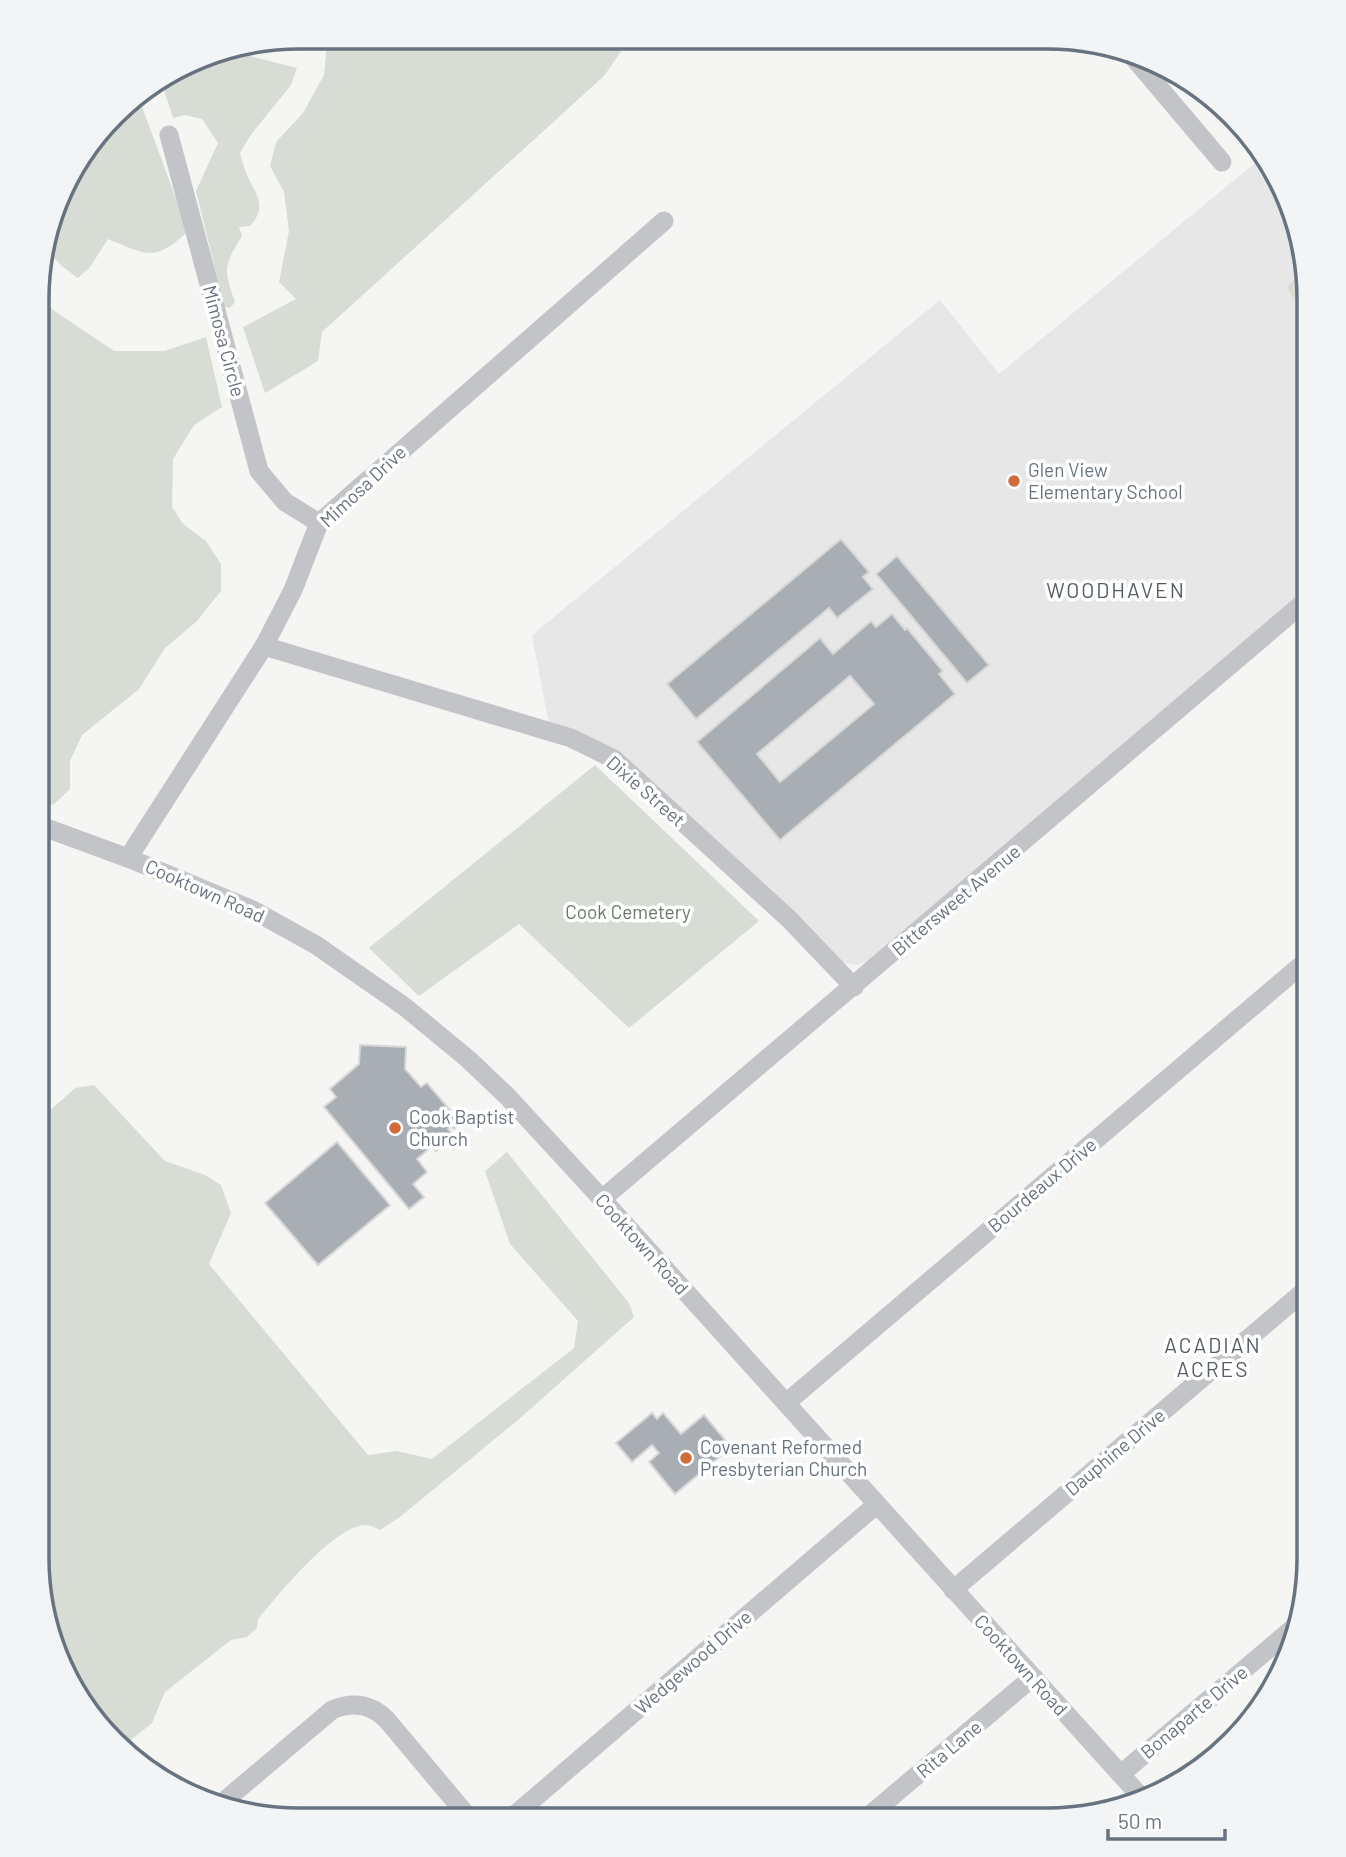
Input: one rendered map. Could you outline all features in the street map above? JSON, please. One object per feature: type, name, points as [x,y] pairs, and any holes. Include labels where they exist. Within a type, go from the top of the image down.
[{"type":"street","points":[[1142,68],[1222,162]]},
{"type":"street","name":"Mimosa Circle","points":[[169,135],[259,471],[285,502],[319,523]]},
{"type":"street","name":"Mimosa Drive","points":[[128,858],[264,646],[292,590],[319,523],[664,221]]},
{"type":"street","name":"Bittersweet Avenue","points":[[601,1199],[1297,608]]},
{"type":"street","name":"Dixie Street","points":[[264,646],[571,738],[614,760],[789,919],[854,987]]},
{"type":"street","name":"Cooktown Road","points":[[49,834],[128,858],[253,910],[316,945],[405,1007],[468,1059],[601,1199],[1136,1792]]},
{"type":"street","name":"Bourdeaux Drive","points":[[786,1403],[1297,980]]},
{"type":"street","name":"Dauphine Drive","points":[[953,1590],[1297,1297]]},
{"type":"street","name":"Wedgewood Drive","points":[[523,1808],[876,1505]]},
{"type":"street","name":"Bonaparte Drive","points":[[1121,1774],[1285,1635]]},
{"type":"street","name":"Rita Lane","points":[[878,1808],[1033,1677]]},
{"type":"street","points":[[228,1798],[322,1718],[343,1705],[356,1705],[369,1707],[387,1720],[461,1808]]},
{"type":"shaded area","name":"Glen View Elementary School","points":[[1256,162],[1284,218],[1295,266],[1297,598],[882,954],[858,965],[844,963],[662,795],[549,725],[532,635],[940,300],[999,374]]},
{"type":"green space","points":[[326,50],[623,50],[604,76],[322,332],[318,361],[265,393],[243,327],[296,299],[279,282],[289,231],[284,192],[270,166],[276,142],[303,113],[324,75]]},
{"type":"green space","points":[[246,55],[297,68],[291,85],[250,136],[240,153],[257,194],[259,207],[250,226],[239,227],[242,236],[229,261],[228,282],[235,302],[230,308],[224,306],[196,191],[218,143],[202,119],[185,115],[173,118],[164,89],[203,68]]},
{"type":"green space","points":[[141,105],[188,231],[167,248],[150,253],[108,239],[90,267],[78,278],[53,256],[62,218],[82,174],[111,134]]},
{"type":"green space","points":[[1296,278],[1297,305],[1287,287]]},
{"type":"green space","points":[[49,305],[114,351],[164,351],[206,337],[222,407],[194,425],[173,459],[172,507],[183,524],[206,541],[221,564],[221,591],[197,621],[165,648],[139,689],[82,735],[70,761],[70,789],[53,805],[49,803]]},
{"type":"green space","name":"Cook Cemetery","points":[[595,765],[759,921],[629,1028],[519,924],[419,996],[369,948]]},
{"type":"green space","points":[[94,1085],[165,1161],[205,1175],[221,1185],[231,1213],[209,1264],[368,1455],[397,1451],[432,1459],[574,1348],[578,1321],[510,1244],[485,1171],[507,1152],[629,1303],[634,1317],[518,1420],[400,1517],[380,1530],[365,1525],[352,1528],[323,1549],[292,1579],[258,1619],[257,1628],[247,1637],[231,1640],[165,1692],[152,1723],[129,1741],[111,1723],[82,1683],[62,1639],[51,1591],[49,1111],[75,1088]]},
{"type":"building","points":[[841,539],[869,572],[863,577],[873,589],[837,618],[829,608],[696,719],[667,684]]},
{"type":"building","points":[[897,556],[989,665],[967,683],[876,574]]},
{"type":"building","points":[[892,614],[943,671],[939,674],[955,694],[780,840],[697,742],[820,638],[833,654],[871,621],[876,627]],"holes":[[[850,676],[874,704],[780,782],[757,754]]]},
{"type":"building","name":"Cook Baptist Church","points":[[360,1045],[406,1047],[405,1069],[421,1087],[427,1083],[461,1123],[454,1129],[451,1126],[448,1129],[454,1136],[436,1151],[432,1146],[417,1159],[427,1172],[413,1184],[424,1197],[409,1209],[324,1107],[336,1097],[330,1089],[359,1064]]},
{"type":"building","points":[[337,1142],[390,1205],[318,1265],[265,1203]]},
{"type":"building","name":"Covenant Reformed Presbyterian Church","points":[[652,1413],[657,1419],[663,1413],[681,1434],[704,1415],[731,1447],[675,1494],[649,1462],[659,1453],[652,1445],[632,1462],[616,1443]]},
{"type":"place","name":"Glen View Elementary School","points":[[1014,481]]},
{"type":"place","name":"Cook Baptist Church","points":[[395,1128]]},
{"type":"place","name":"Covenant Reformed Presbyterian Church","points":[[686,1458]]},
{"type":"district","name":"WOODHAVEN","points":[[1116,591]]},
{"type":"district","name":"ACADIAN ACRES","points":[[1213,1358]]}]
